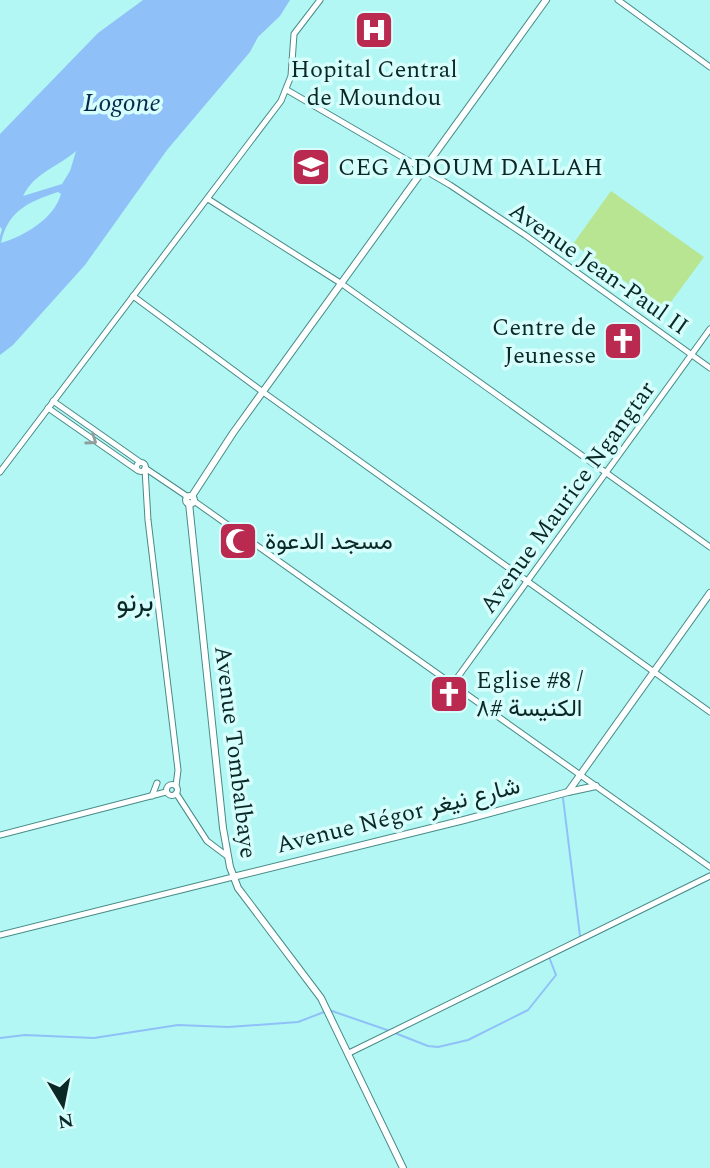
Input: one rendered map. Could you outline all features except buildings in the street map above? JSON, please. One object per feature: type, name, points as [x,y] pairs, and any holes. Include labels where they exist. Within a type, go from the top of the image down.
[{"type":"main road","points":[[191,500],[263,392],[546,0]]},
{"type":"main road","name":"Avenue Tombalbaye","points":[[191,500],[204,660],[227,856],[233,877],[238,888],[314,989],[327,1011],[403,1168]]},
{"type":"main road","points":[[568,792],[710,593]]},
{"type":"main road","name":"Avenue Négor شارع نيغر","points":[[233,877],[596,786]]},
{"type":"street","points":[[0,472],[208,199],[287,90],[291,76],[294,34],[320,0]]},
{"type":"street","points":[[618,0],[710,66]]},
{"type":"street","name":"Avenue Jean-Paul II","points":[[287,90],[424,169],[517,230],[710,368]]},
{"type":"street","points":[[208,199],[342,284],[710,547]]},
{"type":"street","points":[[133,296],[710,712]]},
{"type":"street","name":"Avenue Maurice Ngangtar","points":[[452,685],[710,329]]},
{"type":"street","points":[[53,401],[140,462],[136,466],[191,500],[710,867]]},
{"type":"street","points":[[48,408],[124,463],[141,469]]},
{"type":"street","points":[[141,469],[145,483],[178,770],[176,790],[171,796],[166,792]]},
{"type":"street","points":[[152,797],[157,783]]},
{"type":"street","points":[[166,792],[168,785],[172,784],[206,841],[227,856]]},
{"type":"street","points":[[0,835],[166,792]]},
{"type":"street","points":[[349,1053],[710,876]]},
{"type":"street","name":"Avenue Négor شارع نيغر","points":[[0,935],[233,877]]},
{"type":"green space","points":[[611,191],[704,257],[665,310],[573,244]]},
{"type":"water","name":"Logone","points":[[143,0],[290,0],[280,16],[258,37],[250,52],[167,150],[85,265],[13,345],[0,355],[0,134],[98,33]],"holes":[[[76,151],[70,171],[62,184],[23,196],[40,175]],[[58,192],[61,194],[57,203],[45,219],[19,236],[1,243],[14,215],[29,204]]]},
{"type":"waterway","points":[[563,798],[580,936]]},
{"type":"waterway","points":[[395,1033],[428,1046],[438,1047],[468,1040],[528,1010],[556,975],[549,957]]},
{"type":"waterway","points":[[329,1010],[390,1031]]},
{"type":"waterway","points":[[0,1038],[25,1035],[94,1038],[178,1025],[228,1027],[298,1022],[324,1012]]},
{"type":"place","name":"Hopital Central de Moundou","points":[[374,30]]},
{"type":"place","name":"CEG ADOUM DALLAH","points":[[311,167]]},
{"type":"place","name":"Centre de Jeunesse","points":[[623,341]]},
{"type":"place","name":"مسجد الدعوة","points":[[238,541]]},
{"type":"place","name":"Eglise #8 / الكنيسة #٨","points":[[449,694]]},
{"type":"district","name":"برنو","points":[[135,601]]}]
